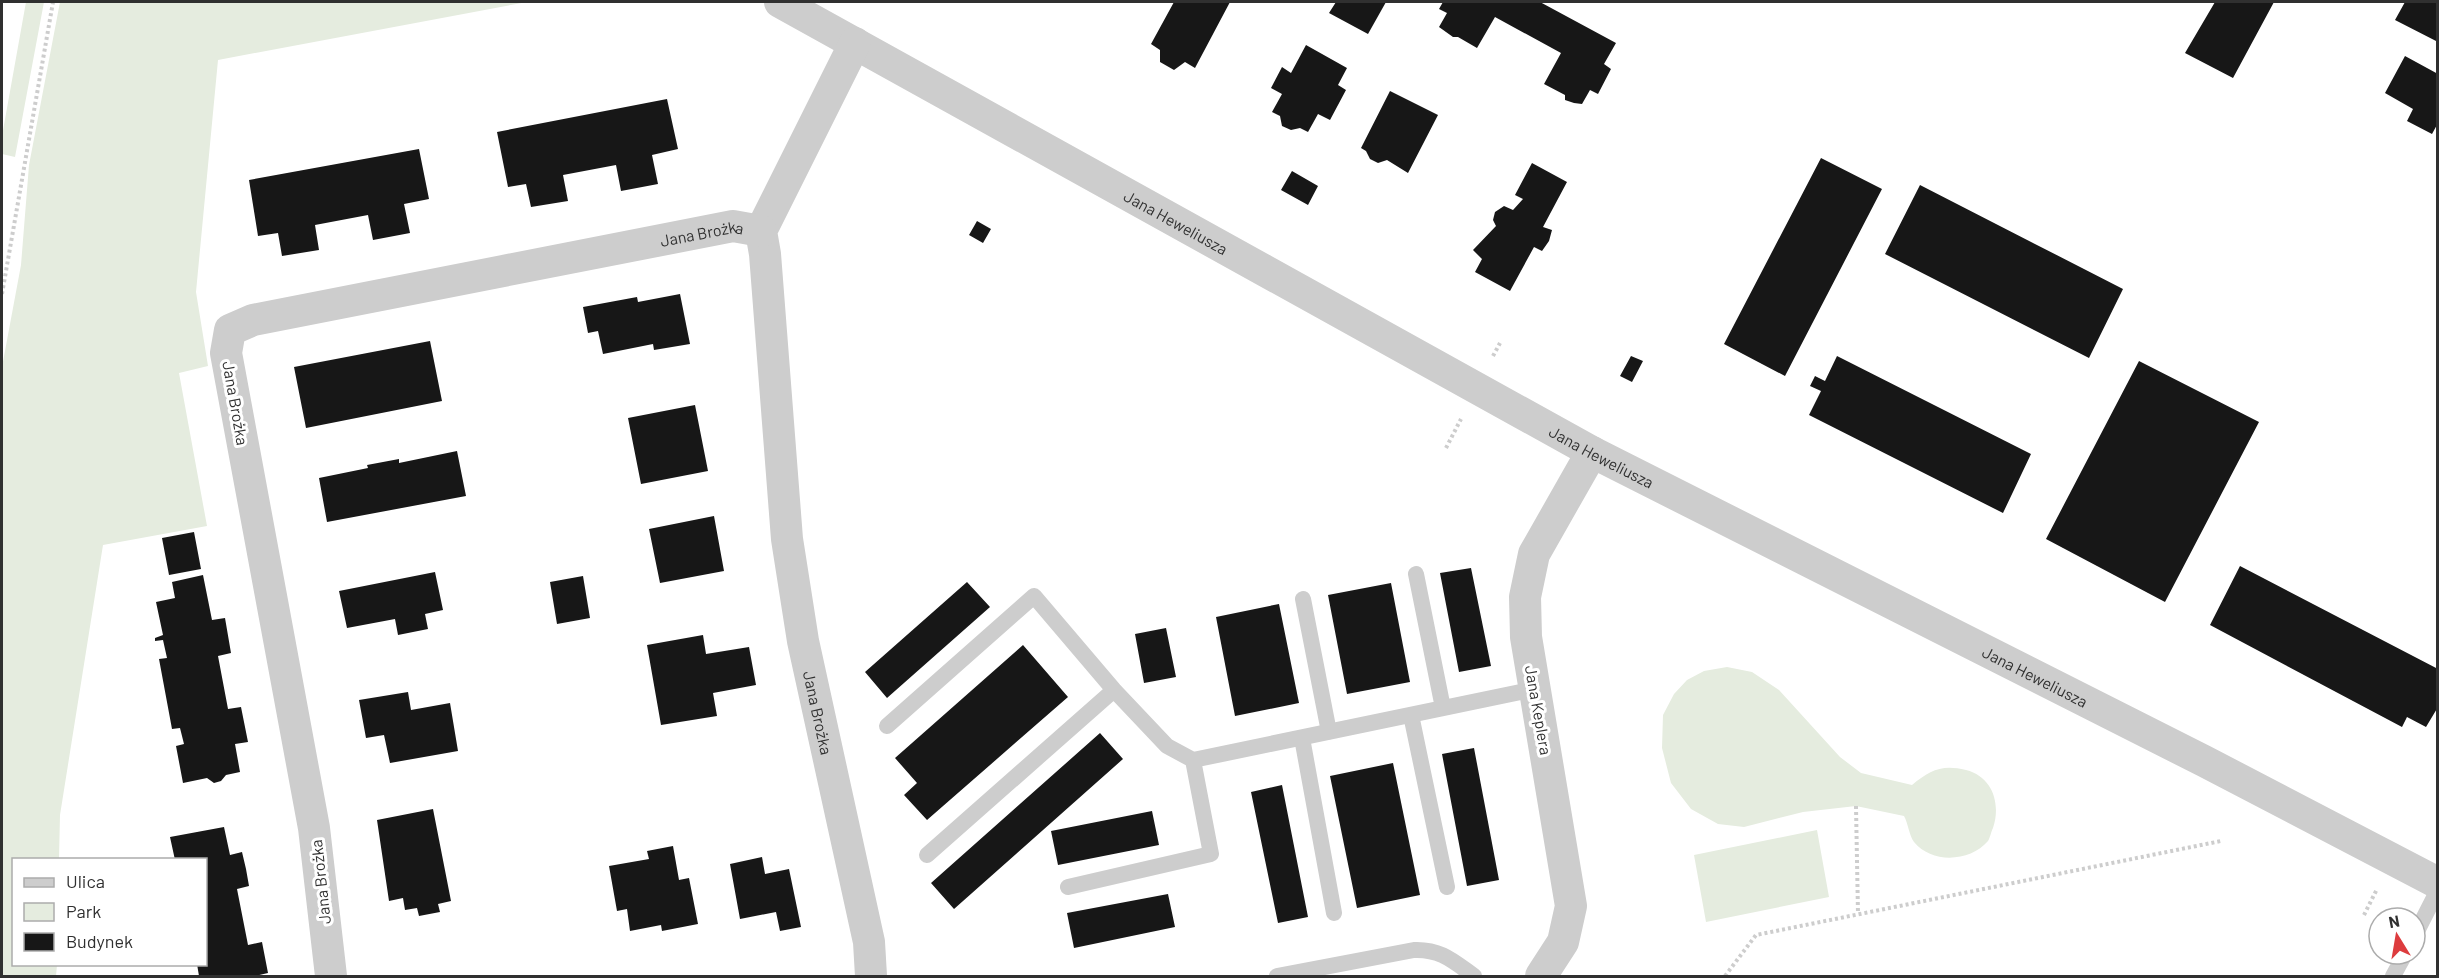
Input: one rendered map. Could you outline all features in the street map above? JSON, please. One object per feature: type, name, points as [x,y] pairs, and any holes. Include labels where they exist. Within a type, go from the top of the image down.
[{"type":"street","name":"Jana Heweliusza","points":[[780,2],[1592,452],[2204,761],[2438,883]]},
{"type":"street","name":"Jana Brożka","points":[[855,42],[761,231],[765,254],[787,539],[803,641],[869,942],[871,976]]},
{"type":"street","name":"Jana Brożka","points":[[331,976],[314,828],[226,353],[230,330],[253,320],[733,225],[761,231]]},
{"type":"street","name":"Jana Keplera","points":[[1541,976],[1563,942],[1571,906],[1566,863],[1526,637],[1525,597],[1534,554],[1592,452]]},
{"type":"lane","points":[[1416,574],[1443,708]]},
{"type":"lane","points":[[887,726],[1034,596],[1114,690],[1167,746],[1193,760],[1535,689]]},
{"type":"lane","points":[[1303,599],[1329,732]]},
{"type":"lane","points":[[927,855],[1114,690]]},
{"type":"lane","points":[[1411,715],[1447,887]]},
{"type":"lane","points":[[1302,738],[1334,913]]},
{"type":"lane","points":[[1068,887],[1211,854],[1193,760]]},
{"type":"lane","points":[[2427,912],[2438,890]]},
{"type":"lane","points":[[1277,976],[1430,949],[1449,958],[1474,976]]},
{"type":"path","points":[[2,294],[53,2]]},
{"type":"path","points":[[1856,806],[1858,914]]},
{"type":"path","points":[[1725,976],[1756,935],[2222,841]]},
{"type":"green space","points":[[26,2],[44,2],[15,157],[2,154],[2,136]]},
{"type":"green space","points":[[60,2],[527,2],[218,60],[196,292],[208,366],[179,373],[207,526],[103,545],[60,815],[59,858],[12,858],[12,966],[57,966],[56,976],[2,976],[2,367],[21,265],[29,165]]},
{"type":"green space","points":[[1727,667],[1752,672],[1779,690],[1840,757],[1861,773],[1912,785],[1931,772],[1943,768],[1958,768],[1983,779],[1993,793],[1996,810],[1988,841],[1971,853],[1951,858],[1941,857],[1922,849],[1914,842],[1904,816],[1856,806],[1803,812],[1744,827],[1718,824],[1691,809],[1671,783],[1662,748],[1663,715],[1674,694],[1687,680],[1704,671]]},
{"type":"green space","points":[[1817,830],[1829,897],[1706,922],[1694,855]]},
{"type":"building","points":[[1174,2],[1230,2],[1195,68],[1185,62],[1174,70],[1160,62],[1160,50],[1151,44]]},
{"type":"building","points":[[1336,2],[1386,2],[1368,34],[1329,13]]},
{"type":"building","points":[[1443,2],[1540,2],[1616,43],[1604,64],[1611,69],[1598,94],[1590,90],[1582,104],[1565,100],[1565,95],[1544,84],[1561,53],[1495,17],[1477,48],[1458,37],[1453,37],[1439,27],[1447,13],[1439,9]]},
{"type":"building","points":[[2215,2],[2274,2],[2233,78],[2185,53]]},
{"type":"building","points":[[2405,2],[2438,2],[2438,42],[2395,20]]},
{"type":"building","points":[[1306,45],[1347,68],[1338,85],[1346,90],[1330,120],[1318,114],[1308,132],[1300,128],[1291,130],[1282,126],[1280,116],[1272,112],[1282,94],[1271,88],[1282,67],[1291,73]]},
{"type":"building","points":[[2405,56],[2438,74],[2438,123],[2432,134],[2407,121],[2413,109],[2385,93]]},
{"type":"building","points":[[1390,91],[1438,115],[1408,173],[1387,160],[1378,163],[1370,159],[1366,151],[1361,148]]},
{"type":"building","points":[[667,99],[678,149],[652,155],[658,184],[621,191],[616,165],[563,175],[568,201],[531,207],[526,184],[508,187],[497,132]]},
{"type":"building","points":[[419,149],[429,199],[404,204],[410,233],[373,240],[368,215],[315,225],[319,250],[282,256],[278,233],[258,236],[249,180]]},
{"type":"building","points":[[1821,158],[1882,189],[1785,376],[1724,344]]},
{"type":"building","points":[[1532,163],[1567,182],[1543,227],[1552,230],[1549,241],[1542,251],[1534,247],[1510,291],[1475,272],[1482,259],[1473,250],[1496,226],[1493,220],[1495,212],[1504,206],[1513,210],[1523,199],[1515,195]]},
{"type":"building","points":[[1292,171],[1318,186],[1308,205],[1281,190]]},
{"type":"building","points":[[1920,185],[2123,289],[2089,358],[1885,254]]},
{"type":"building","points":[[977,221],[991,229],[983,243],[969,235]]},
{"type":"building","points":[[680,294],[690,344],[654,350],[653,344],[603,354],[598,331],[588,333],[583,307],[637,297],[638,302]]},
{"type":"building","points":[[430,341],[442,401],[306,428],[294,367]]},
{"type":"building","points":[[1631,356],[1643,361],[1632,382],[1620,376]]},
{"type":"building","points":[[1837,356],[2031,454],[2003,513],[1809,415],[1821,391],[1810,386],[1815,376],[1825,381]]},
{"type":"building","points":[[2139,361],[2259,422],[2165,602],[2046,539]]},
{"type":"building","points":[[695,405],[708,471],[641,484],[628,418]]},
{"type":"building","points":[[457,451],[466,496],[327,522],[319,478],[368,468],[367,465],[399,459],[399,463]]},
{"type":"building","points":[[714,516],[724,571],[660,583],[649,529]]},
{"type":"building","points":[[194,532],[201,569],[169,575],[162,538]]},
{"type":"building","points":[[2240,566],[2438,669],[2438,707],[2426,727],[2407,717],[2402,727],[2210,625]]},
{"type":"building","points":[[1471,568],[1491,666],[1459,672],[1440,573]]},
{"type":"building","points":[[435,572],[443,610],[425,614],[428,629],[398,635],[395,619],[347,628],[339,591]]},
{"type":"building","points":[[203,575],[212,620],[225,618],[231,653],[218,656],[228,709],[241,707],[248,742],[235,744],[240,772],[226,775],[221,781],[214,783],[207,778],[183,783],[176,746],[184,744],[180,728],[172,729],[159,659],[167,658],[163,640],[155,641],[155,638],[163,635],[156,602],[175,598],[172,582]]},
{"type":"building","points":[[583,576],[590,618],[557,624],[550,582]]},
{"type":"building","points":[[967,582],[990,607],[887,698],[865,672]]},
{"type":"building","points":[[1391,583],[1410,682],[1347,694],[1328,595]]},
{"type":"building","points":[[1279,604],[1299,703],[1235,716],[1216,617]]},
{"type":"building","points":[[1166,628],[1176,677],[1144,683],[1135,634]]},
{"type":"building","points":[[703,635],[706,654],[749,647],[756,685],[713,693],[717,716],[661,725],[647,645]]},
{"type":"building","points":[[1023,645],[1068,697],[927,820],[904,795],[917,783],[895,758]]},
{"type":"building","points":[[408,692],[411,710],[450,703],[458,751],[390,763],[384,735],[366,738],[359,700]]},
{"type":"building","points":[[1100,733],[1123,759],[954,909],[931,883]]},
{"type":"building","points":[[1474,748],[1499,880],[1467,886],[1442,754]]},
{"type":"building","points":[[1393,763],[1420,895],[1357,908],[1330,776]]},
{"type":"building","points":[[1282,785],[1308,917],[1278,923],[1251,792]]},
{"type":"building","points":[[433,809],[451,901],[438,904],[440,912],[419,916],[417,908],[405,910],[403,898],[389,901],[377,820]]},
{"type":"building","points":[[1152,811],[1159,845],[1058,865],[1051,831]]},
{"type":"building","points":[[224,827],[230,855],[242,852],[246,869],[249,886],[237,889],[248,945],[262,942],[268,973],[255,976],[199,976],[197,966],[207,966],[207,858],[175,858],[170,837]]},
{"type":"building","points":[[673,846],[679,880],[689,878],[698,924],[662,931],[661,925],[630,931],[627,909],[617,911],[609,866],[649,859],[647,851]]},
{"type":"building","points":[[762,857],[765,874],[789,869],[801,927],[780,931],[776,912],[740,919],[730,864]]},
{"type":"building","points":[[1168,894],[1175,927],[1074,948],[1067,913]]}]
